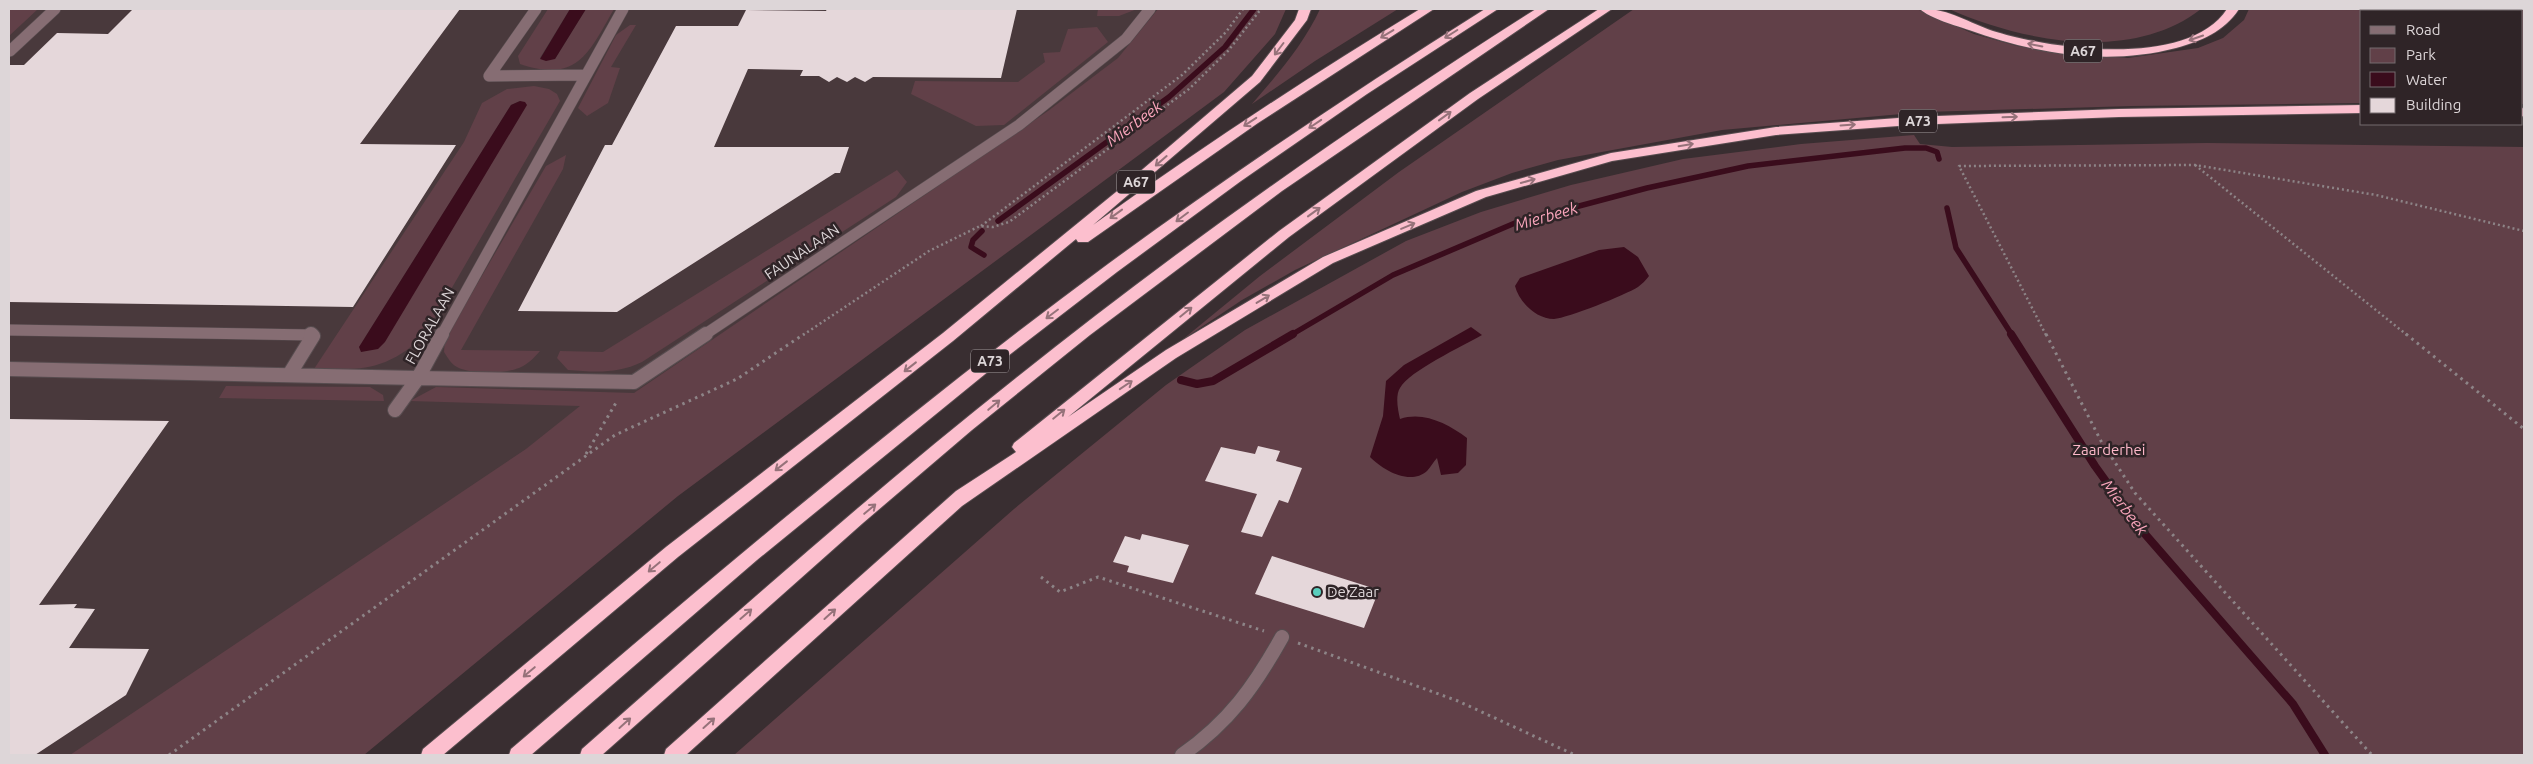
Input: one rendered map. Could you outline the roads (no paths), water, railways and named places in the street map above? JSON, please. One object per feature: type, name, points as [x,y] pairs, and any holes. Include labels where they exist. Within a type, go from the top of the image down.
[{"type":"highway","name":"A67","points":[[948,336],[1121,195],[1256,79],[1301,20],[1305,9]]},
{"type":"highway","points":[[430,755],[672,552],[948,336],[1174,172],[1365,47],[1428,9]]},
{"type":"highway","name":"A73","points":[[518,755],[690,606],[1006,347],[1220,188],[1403,64],[1492,9]]},
{"type":"highway","name":"A73","points":[[589,755],[748,612],[1022,381],[1245,210],[1436,76],[1543,9]]},
{"type":"highway","name":"A73","points":[[673,755],[955,502],[1060,413],[1284,234],[1474,96],[1606,9]]},
{"type":"highway","name":"A67","points":[[1926,9],[1983,32],[2024,43],[2059,50],[2117,54],[2152,50],[2204,35],[2228,17],[2232,9]]},
{"type":"highway","name":"A73","points":[[955,502],[1171,354],[1328,260],[1481,194],[1611,157],[1776,131],[1912,121],[2119,113],[2360,109]]},
{"type":"street","points":[[10,51],[55,9]]},
{"type":"street","points":[[536,9],[489,76],[586,75]]},
{"type":"street","name":"FLORALAAN","points":[[9,369],[418,378],[623,9]]},
{"type":"street","name":"FAUNALAAN","points":[[418,378],[634,382],[1019,125],[1126,39],[1150,9]]},
{"type":"street","points":[[9,330],[311,334],[313,336],[289,375]]},
{"type":"street","points":[[395,410],[418,378]]},
{"type":"street","points":[[1182,755],[1216,730],[1233,714],[1247,697],[1282,637]]},
{"type":"water","points":[[570,9],[586,9],[555,59],[546,61],[540,59]]},
{"type":"water","points":[[520,101],[525,102],[527,105],[385,342],[378,349],[361,352],[359,347],[511,105]]},
{"type":"water","points":[[1624,247],[1638,257],[1649,276],[1631,291],[1571,315],[1554,319],[1535,313],[1524,303],[1517,292],[1515,286],[1520,278],[1599,250]]},
{"type":"water","points":[[1471,327],[1482,335],[1437,359],[1414,374],[1400,388],[1397,399],[1400,419],[1418,417],[1435,420],[1467,438],[1466,465],[1458,473],[1441,475],[1437,458],[1427,471],[1413,477],[1405,477],[1382,467],[1370,457],[1383,416],[1386,381],[1404,365]]},
{"type":"waterway","name":"Mierbeek","points":[[998,221],[1169,97],[1225,47],[1254,9]]},
{"type":"waterway","name":"Mierbeek","points":[[1291,335],[1393,275],[1515,223],[1647,188],[1748,166],[1905,148],[1926,148],[1937,152],[1939,159]]},
{"type":"waterway","name":"Mierbeek","points":[[1947,208],[1956,248],[2012,335]]},
{"type":"waterway","name":"Mierbeek","points":[[982,231],[973,240],[971,247],[984,255]]},
{"type":"waterway","name":"Mierbeek","points":[[1181,380],[1197,384],[1213,381],[1293,334]]},
{"type":"waterway","name":"Mierbeek","points":[[2011,334],[2095,466],[2138,526],[2293,704],[2325,755]]},
{"type":"place","name":"De Zaar","points":[[1317,592]]},
{"type":"park label","name":"Zaarderhei","points":[[2109,450]]}]
